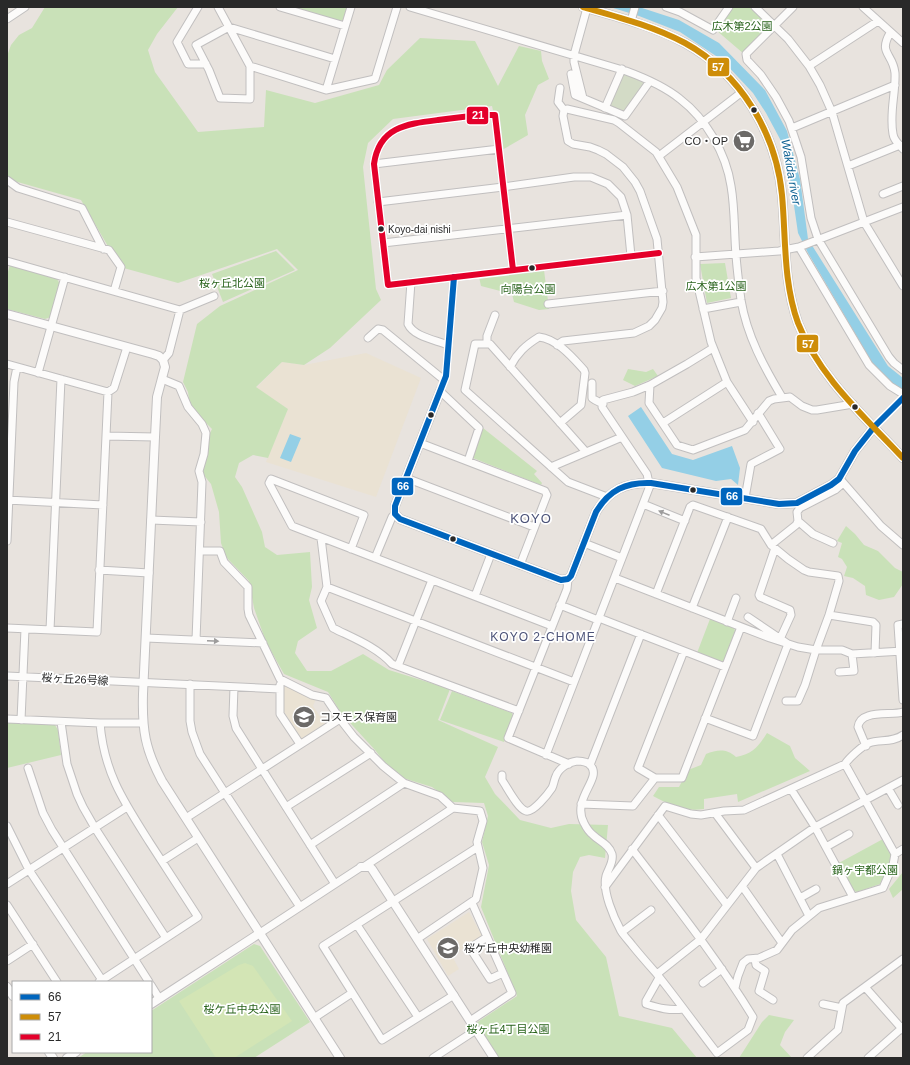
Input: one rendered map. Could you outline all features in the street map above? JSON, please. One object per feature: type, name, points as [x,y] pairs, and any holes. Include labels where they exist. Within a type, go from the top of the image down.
[{"type":"street","points":[[7,19],[25,7]]},
{"type":"street","points":[[198,7],[177,42],[188,64],[206,64]]},
{"type":"street","points":[[218,7],[229,27],[250,66],[250,99],[220,98],[206,64],[196,45],[229,27],[335,60]]},
{"type":"street","points":[[280,7],[293,9],[345,26]]},
{"type":"street","points":[[326,90],[351,7]]},
{"type":"street","points":[[250,66],[326,90],[375,79],[397,7]]},
{"type":"street","points":[[410,7],[622,69],[650,81],[680,99],[689,107],[717,143],[727,169],[733,199],[736,255],[741,302],[758,355],[782,397]]},
{"type":"street","points":[[631,18],[635,7]]},
{"type":"street","points":[[666,7],[680,12],[712,30],[729,7]]},
{"type":"street","points":[[755,7],[788,39],[820,85],[832,112],[864,222],[903,286]]},
{"type":"street","points":[[793,7],[746,54],[747,60],[761,74],[776,97],[792,128],[801,157],[811,218],[817,240],[889,357],[903,370]]},
{"type":"street","points":[[863,7],[890,33],[903,43]]},
{"type":"street","points":[[583,98],[574,62],[574,55],[585,8],[631,18],[691,47],[711,61],[742,92],[763,126],[774,156],[782,195],[784,250],[790,294],[805,339],[824,370],[838,389],[903,458]]},
{"type":"street","points":[[808,66],[878,21]]},
{"type":"street","points":[[848,166],[901,147],[895,140],[892,126],[892,108],[895,94],[894,69],[885,47],[885,42],[890,33]]},
{"type":"street","points":[[605,108],[622,69]]},
{"type":"street","points":[[571,74],[576,95],[625,116],[650,81]]},
{"type":"street","points":[[792,128],[895,85]]},
{"type":"street","points":[[557,345],[563,341],[634,333],[642,330],[649,326],[658,315],[663,302],[657,239],[640,192],[635,182],[623,167],[606,154],[590,147],[573,144],[568,141],[563,116],[564,110],[558,102],[560,88]]},
{"type":"street","points":[[659,156],[742,92]]},
{"type":"street","points":[[564,110],[570,109],[619,123],[659,156],[676,187],[695,231],[696,278],[713,348],[727,382],[752,422]]},
{"type":"street","points":[[513,270],[495,115],[432,121],[402,126],[387,135],[375,155],[374,164],[388,285],[659,253]]},
{"type":"street","points":[[374,164],[499,149]]},
{"type":"street","points":[[378,202],[578,177],[591,177],[608,184],[621,197],[627,215],[631,256]]},
{"type":"street","points":[[7,180],[18,188],[82,208],[103,249]]},
{"type":"street","points":[[883,194],[903,186]]},
{"type":"street","points":[[695,258],[784,250],[801,246],[903,207]]},
{"type":"street","points":[[383,243],[627,215]]},
{"type":"street","points":[[7,222],[108,250],[121,267],[114,291]]},
{"type":"street","points":[[801,246],[869,365],[890,386],[903,394]]},
{"type":"street","points":[[7,261],[180,310],[214,296]]},
{"type":"street","points":[[38,373],[65,277]]},
{"type":"street","points":[[375,558],[392,517],[395,514],[396,506],[406,478],[444,380],[454,277]]},
{"type":"street","points":[[411,282],[408,324],[410,328],[418,334],[448,345]]},
{"type":"street","points":[[548,304],[663,291]]},
{"type":"street","points":[[703,309],[741,302]]},
{"type":"street","points":[[163,360],[169,353],[180,310]]},
{"type":"street","points":[[7,314],[159,356],[163,360],[165,367],[157,397],[151,520],[143,724],[146,745],[156,770],[198,838],[340,1058]]},
{"type":"street","points":[[487,344],[495,315]]},
{"type":"street","points":[[368,338],[378,328],[383,330],[444,380]]},
{"type":"street","points":[[510,367],[524,347],[539,337],[547,338],[568,353],[584,370],[585,374],[581,404],[560,423]]},
{"type":"street","points":[[586,452],[490,344],[474,344],[465,390],[568,482],[607,497]]},
{"type":"street","points":[[7,364],[108,392],[114,388],[127,347]]},
{"type":"street","points":[[546,754],[615,578],[650,483],[647,474],[602,407],[603,400],[633,392],[650,385],[713,348]]},
{"type":"street","points":[[7,541],[14,382],[17,367]]},
{"type":"street","points":[[50,630],[61,379]]},
{"type":"street","points":[[162,379],[179,386],[188,408],[202,424],[206,433],[204,454],[199,471],[202,482],[196,640]]},
{"type":"street","points":[[663,424],[727,382]]},
{"type":"street","points":[[592,383],[592,398],[603,404]]},
{"type":"street","points":[[650,385],[649,403],[677,446],[693,450],[745,430],[769,401],[782,397],[790,397],[802,406],[812,410],[853,404]]},
{"type":"street","points":[[440,390],[479,428],[468,461]]},
{"type":"street","points":[[7,628],[97,632],[108,392]]},
{"type":"street","points":[[780,639],[791,615],[790,610],[760,597],[759,595],[773,546],[796,525],[798,521],[797,512],[800,508],[835,490],[841,481],[855,451],[874,427],[903,398]]},
{"type":"street","points":[[745,498],[751,464],[780,449],[758,413]]},
{"type":"street","points":[[106,436],[155,437]]},
{"type":"street","points":[[551,467],[622,437]]},
{"type":"street","points":[[420,442],[545,491],[547,495],[520,565]]},
{"type":"street","points":[[406,478],[534,527]]},
{"type":"street","points":[[351,549],[364,515],[271,479],[269,483],[292,526],[321,538],[552,626]]},
{"type":"street","points":[[569,764],[508,738],[520,711],[560,605],[568,579],[574,568],[596,512],[607,497],[620,488],[634,483],[650,483],[779,504],[792,504],[841,481]]},
{"type":"street","points":[[841,481],[881,526],[903,545]]},
{"type":"street","points":[[8,500],[102,505]]},
{"type":"street","points":[[643,504],[685,521]]},
{"type":"street","points":[[656,594],[690,508],[693,505],[761,529],[773,546],[788,560],[804,570],[838,576],[840,581],[805,685],[798,701],[786,701]]},
{"type":"street","points":[[395,514],[400,519],[520,565],[560,580],[568,579]]},
{"type":"street","points":[[692,608],[728,517]]},
{"type":"street","points":[[151,520],[201,522]]},
{"type":"street","points":[[798,521],[813,534],[833,543]]},
{"type":"street","points":[[321,538],[327,587],[321,601],[333,628],[370,646],[388,659],[392,664],[520,711]]},
{"type":"street","points":[[584,542],[622,558]]},
{"type":"street","points":[[200,551],[220,551],[224,562],[248,587],[249,615],[280,679],[280,714],[300,744]]},
{"type":"street","points":[[475,596],[491,554]]},
{"type":"street","points":[[99,570],[149,572]]},
{"type":"street","points":[[615,578],[788,644],[816,650],[842,650],[852,654],[901,651]]},
{"type":"street","points":[[398,666],[432,580]]},
{"type":"street","points":[[327,587],[574,682]]},
{"type":"street","points":[[727,622],[736,598]]},
{"type":"street","points":[[560,605],[641,634],[725,667]]},
{"type":"street","points":[[829,615],[873,622],[876,626],[875,653]]},
{"type":"street","points":[[748,617],[788,644]]},
{"type":"street","points":[[903,624],[898,624],[901,651],[903,700]]},
{"type":"street","points":[[684,651],[638,768],[655,778],[682,778],[741,627]]},
{"type":"street","points":[[21,720],[25,629]]},
{"type":"street","points":[[590,765],[641,634]]},
{"type":"street","points":[[146,638],[263,643]]},
{"type":"street","points":[[705,718],[753,736],[788,644]]},
{"type":"street","points":[[838,672],[854,671],[852,654]]},
{"type":"street","name":"桜ヶ丘26号線","points":[[7,676],[280,689]]},
{"type":"street","points":[[280,679],[312,695],[326,698],[354,736],[383,766],[404,783],[440,796],[453,808],[480,811],[483,821],[477,842],[483,868],[476,899],[417,939]]},
{"type":"street","points":[[190,684],[190,721],[192,732],[200,754],[300,907]]},
{"type":"street","points":[[234,686],[234,722],[241,736],[335,884]]},
{"type":"street","points":[[866,746],[858,727],[861,720],[869,715],[903,712]]},
{"type":"street","points":[[7,719],[143,724]]},
{"type":"street","points":[[186,818],[340,719]]},
{"type":"street","points":[[61,722],[67,764],[83,807],[166,938]]},
{"type":"street","points":[[7,826],[30,870],[101,981],[198,917],[127,807],[116,786],[103,751],[100,723]]},
{"type":"street","points":[[605,887],[665,806],[691,814],[707,815],[724,811],[744,810],[845,764],[848,759],[869,743],[898,738],[903,735]]},
{"type":"street","points":[[286,807],[371,753]]},
{"type":"street","points":[[502,775],[502,780],[520,808],[530,811],[551,790],[560,770],[569,764],[580,761],[590,765],[593,769],[593,776],[591,783],[584,793],[581,804],[581,816],[584,824],[593,836],[610,849],[612,854],[612,860],[606,877],[605,887],[607,897],[622,932],[717,1053],[748,1030],[753,1017],[701,939],[632,849]]},
{"type":"street","points":[[735,988],[743,963],[748,959],[759,958],[777,950],[792,930],[819,908],[883,888],[893,865],[895,854],[845,764]]},
{"type":"street","points":[[28,768],[43,813],[63,848],[148,981]]},
{"type":"street","points":[[581,804],[633,806],[655,778]]},
{"type":"street","points":[[683,1009],[675,1010],[660,1008],[646,1004],[646,1001],[658,976],[701,939],[756,868],[815,827],[903,780]]},
{"type":"street","points":[[310,845],[404,783]]},
{"type":"street","points":[[888,788],[898,805]]},
{"type":"street","points":[[791,789],[815,827],[853,897]]},
{"type":"street","points":[[7,884],[127,807]]},
{"type":"street","points":[[152,1003],[453,808]]},
{"type":"street","points":[[715,813],[756,868]]},
{"type":"street","points":[[658,815],[727,905]]},
{"type":"street","points":[[826,847],[849,834]]},
{"type":"street","points":[[162,861],[198,838]]},
{"type":"street","points":[[454,995],[382,1040],[323,946],[478,847]]},
{"type":"street","points":[[895,854],[903,849]]},
{"type":"street","points":[[777,854],[809,916]]},
{"type":"street","points":[[363,867],[370,867],[372,869],[494,1058]]},
{"type":"street","points":[[742,886],[782,943]]},
{"type":"street","points":[[800,898],[816,889]]},
{"type":"street","points":[[470,1021],[512,993],[472,903]]},
{"type":"street","points":[[7,905],[56,981]]},
{"type":"street","points":[[622,932],[651,910]]},
{"type":"street","points":[[357,925],[418,1018]]},
{"type":"street","points":[[487,937],[470,948],[490,979],[503,973]]},
{"type":"street","points":[[7,961],[32,944]]},
{"type":"street","points":[[754,959],[756,965],[765,971],[759,991],[773,1000]]},
{"type":"street","points":[[807,1058],[838,1030],[843,1003],[903,959]]},
{"type":"street","points":[[703,983],[722,969]]},
{"type":"street","points":[[152,987],[159,998]]},
{"type":"street","points":[[865,987],[902,1028],[868,1058]]},
{"type":"street","points":[[314,1018],[352,993]]},
{"type":"street","points":[[823,1004],[842,1008]]},
{"type":"street","points":[[433,1058],[442,1056],[476,1030]]},
{"type":"shaded area","points":[[366,353],[421,378],[376,497],[266,462],[288,409],[256,388],[282,362],[304,365]]},
{"type":"shaded area","name":"コスモス保育園","points":[[288,685],[316,699],[313,706],[325,724],[301,739],[283,710],[284,688]]},
{"type":"shaded area","name":"桜ケ丘中央幼稚園","points":[[469,912],[482,936],[452,956],[459,969],[448,976],[427,939]]},
{"type":"green space","name":"桜ヶ丘4丁目公園","points":[[45,7],[178,7],[157,34],[148,50],[155,72],[198,132],[264,127],[266,90],[315,103],[379,85],[387,70],[420,38],[475,41],[498,86],[519,46],[541,51],[542,61],[549,79],[538,85],[525,115],[528,135],[502,150],[492,106],[393,119],[368,143],[363,167],[376,289],[381,300],[330,348],[304,365],[282,362],[256,387],[288,409],[268,458],[253,455],[239,463],[235,477],[242,487],[262,532],[265,547],[277,555],[310,552],[312,587],[309,600],[317,628],[298,641],[295,653],[307,671],[331,671],[363,654],[389,670],[450,689],[438,720],[498,747],[485,777],[495,794],[520,820],[551,828],[569,824],[608,825],[605,858],[589,855],[580,857],[573,872],[571,891],[576,920],[606,957],[619,1016],[672,1028],[697,1058],[499,1058],[476,1023],[517,996],[481,907],[489,865],[482,842],[488,816],[484,803],[453,802],[432,787],[403,778],[386,764],[341,713],[328,692],[284,674],[266,642],[254,608],[249,581],[226,557],[221,543],[219,512],[211,484],[202,473],[208,437],[212,429],[190,407],[188,392],[183,382],[197,324],[220,306],[298,270],[277,249],[178,283],[120,267],[81,200],[14,181],[7,176],[7,56],[11,45],[19,35],[32,28]]},
{"type":"green space","points":[[296,7],[347,7],[343,20],[339,22],[298,10]]},
{"type":"green space","name":"広木第2公園","points":[[732,7],[749,7],[769,24],[744,54],[716,30]]},
{"type":"green space","points":[[625,74],[643,81],[644,84],[625,111],[622,112],[611,107],[610,104],[622,76]]},
{"type":"green space","name":"桜ヶ丘北公園","points":[[276,251],[295,270],[223,302],[212,274]]},
{"type":"green space","name":"広木第1公園","points":[[725,263],[731,298],[707,303],[700,264]]},
{"type":"green space","points":[[10,265],[57,279],[60,284],[51,317],[45,319],[7,309],[7,275]]},
{"type":"green space","name":"向陽台公園","points":[[544,270],[549,309],[539,310],[514,302],[512,294],[481,286],[479,277]]},
{"type":"green space","points":[[628,369],[646,372],[653,369],[658,376],[635,386],[623,380]]},
{"type":"green space","points":[[483,428],[537,471],[534,474],[542,483],[541,485],[473,458]]},
{"type":"green space","points":[[846,526],[864,545],[878,551],[895,568],[903,572],[903,584],[894,597],[879,600],[866,595],[865,586],[853,578],[844,576],[847,567],[842,559],[838,557],[842,543],[837,541]]},
{"type":"green space","points":[[710,619],[734,628],[735,631],[724,661],[720,662],[697,653]]},
{"type":"green space","points":[[452,691],[512,713],[513,717],[504,742],[440,720]]},
{"type":"green space","points":[[7,722],[55,725],[58,730],[61,755],[7,768]]},
{"type":"green space","points":[[767,733],[790,746],[795,758],[810,771],[738,802],[737,794],[704,799],[704,809],[683,809],[653,796],[659,787],[679,787],[688,770],[701,765],[706,754],[725,751],[736,757],[742,756],[751,752],[761,742]]},
{"type":"green space","name":"鍋ヶ宇都公園","points":[[883,839],[891,854],[891,864],[880,884],[857,892],[853,891],[837,864]]},
{"type":"green space","points":[[903,872],[903,889],[893,898],[889,889]]},
{"type":"green space","name":"桜ケ丘中央公園","points":[[254,944],[260,946],[310,1022],[254,1058],[78,1058],[86,1053],[152,1053],[152,1010]]},
{"type":"green space","points":[[245,963],[253,966],[292,1021],[234,1058],[216,1058],[179,1001],[239,965]]},
{"type":"green space","points":[[769,1015],[794,1020],[785,1032],[780,1045],[792,1058],[739,1058],[762,1022]]},
{"type":"water","name":"Wakida river","points":[[610,7],[639,7],[679,20],[719,43],[765,90],[787,131],[800,179],[808,239],[888,366],[903,378],[903,389],[890,383],[877,371],[808,253],[798,233],[788,164],[780,139],[753,93],[722,60],[680,32],[639,16]]},
{"type":"water","points":[[641,407],[672,454],[693,460],[732,446],[740,468],[738,485],[731,479],[716,481],[662,468],[628,416]]},
{"type":"water","points":[[290,434],[301,438],[291,462],[280,458]]},
{"type":"transit line","name":"57","points":[[583,7],[648,27],[685,43],[705,56],[723,71],[739,88],[752,107],[763,128],[772,149],[778,172],[782,195],[787,275],[793,307],[798,323],[807,343],[830,379],[903,458]]},
{"type":"transit line","name":"21","points":[[513,270],[495,115],[466,116],[415,123],[405,126],[388,135],[382,142],[377,152],[374,164],[388,285],[659,253]]},
{"type":"transit line","name":"66","points":[[454,277],[446,376],[395,506],[395,514],[400,519],[561,580],[568,579],[571,576],[596,512],[601,504],[619,489],[634,484],[651,483],[779,504],[797,503],[831,485],[839,479],[855,451],[874,427],[903,398]]},
{"type":"place","name":"CO・OP","points":[[744,141]]},
{"type":"place","name":"Koyo-dai nishi","points":[[381,229]]},
{"type":"place","name":"コスモス保育園","points":[[304,717]]},
{"type":"place","name":"桜ケ丘中央幼稚園","points":[[448,948]]},
{"type":"district","name":"KOYO","points":[[531,518]]},
{"type":"district","name":"KOYO 2-CHOME","points":[[543,637]]}]
